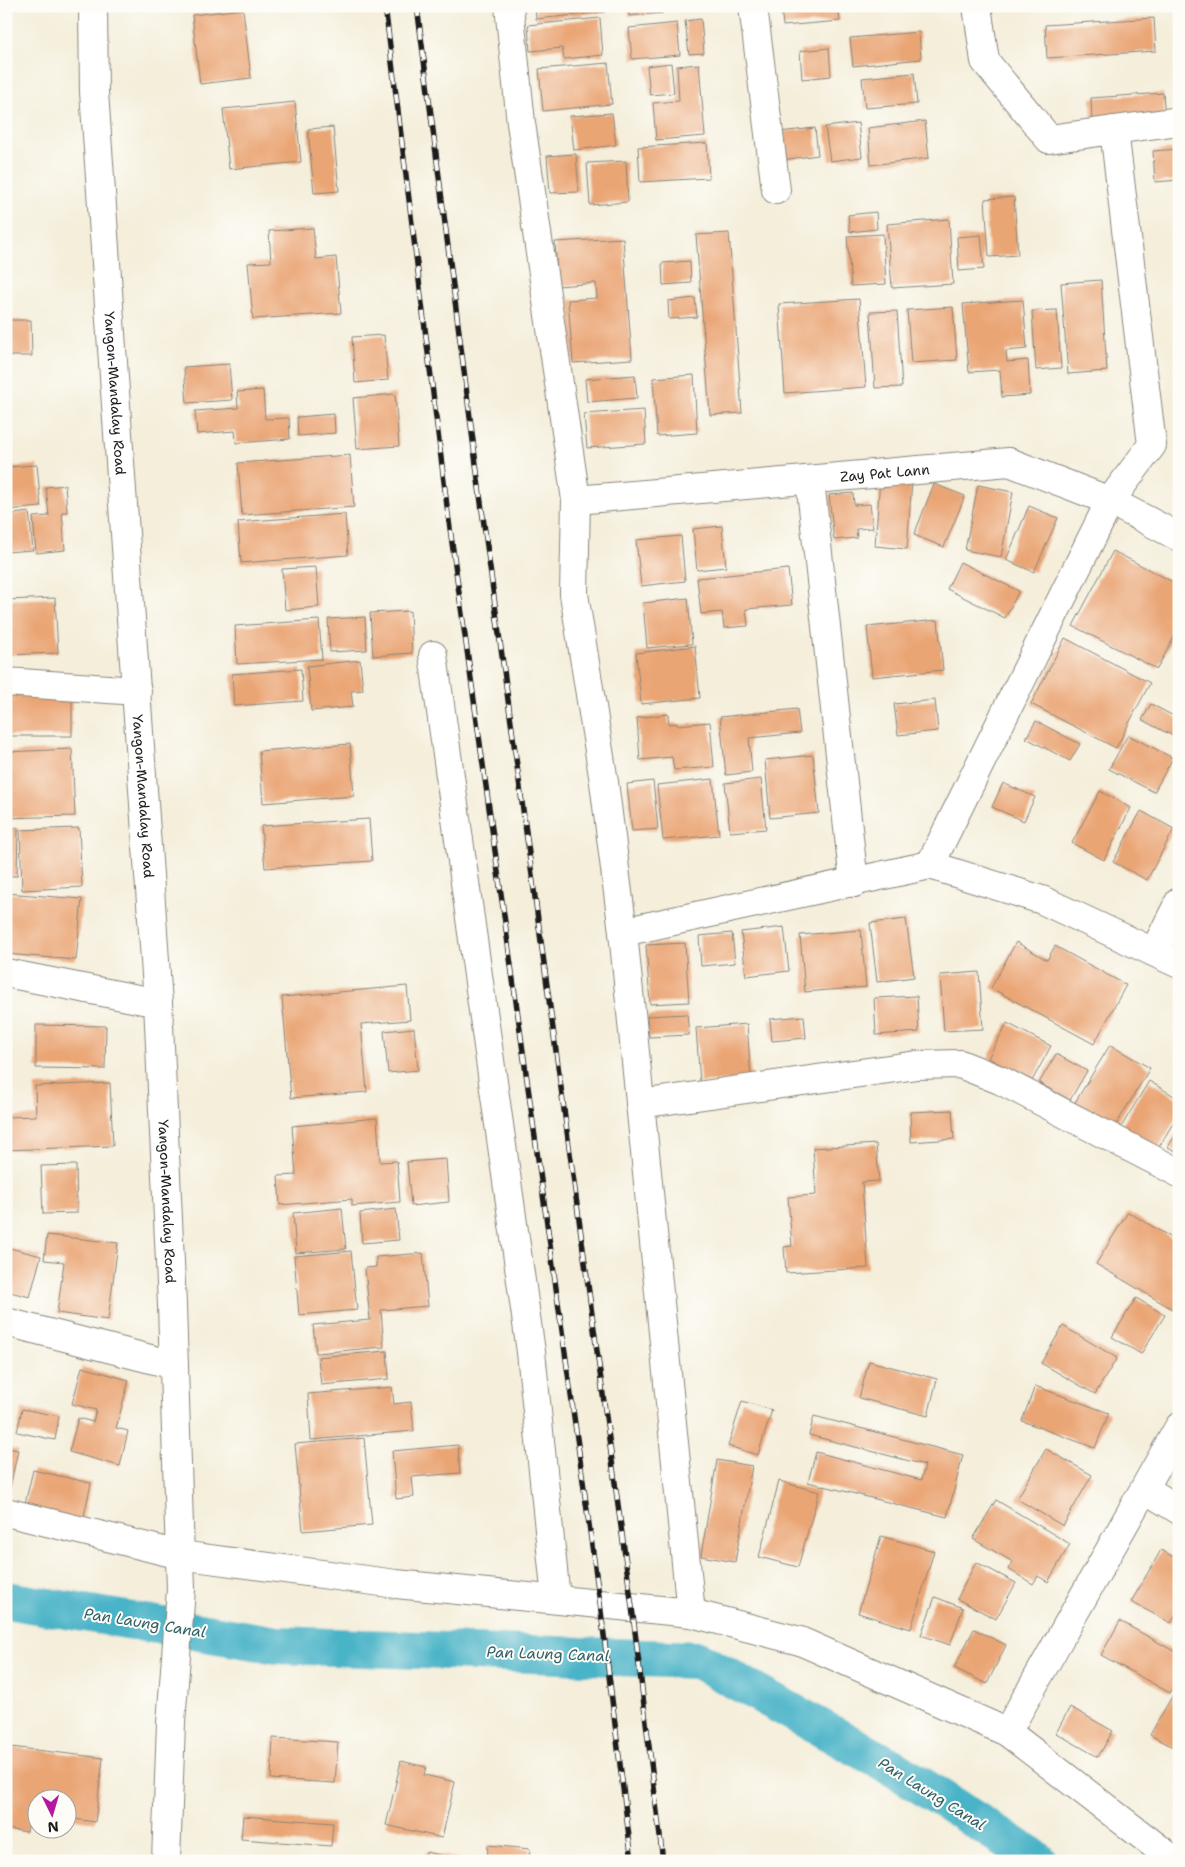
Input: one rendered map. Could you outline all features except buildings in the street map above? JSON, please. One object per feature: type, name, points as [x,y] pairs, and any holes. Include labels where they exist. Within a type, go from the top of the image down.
[{"type":"main road","name":"Yangon-Mandalay Road","points":[[93,6],[94,92],[158,1003],[174,1365],[181,1589],[171,1723],[166,1861]]},
{"type":"main road","points":[[509,6],[521,123],[576,500],[574,594],[604,782],[623,932],[691,1612]]},
{"type":"main road","points":[[753,6],[776,190]]},
{"type":"main road","points":[[977,6],[985,61],[1049,139],[1179,121]]},
{"type":"main road","points":[[930,865],[1110,501],[1152,444],[1114,130]]},
{"type":"main road","name":"Zay Pat Lann","points":[[576,500],[1009,462],[1110,501],[1179,537]]},
{"type":"main road","points":[[810,480],[854,883]]},
{"type":"main road","points":[[433,655],[531,1352],[556,1598]]},
{"type":"main road","points":[[6,682],[137,692]]},
{"type":"main road","points":[[623,932],[930,865],[1042,900],[1179,964]]},
{"type":"main road","points":[[1154,952],[1179,902]]},
{"type":"main road","points":[[6,973],[158,1003]]},
{"type":"main road","points":[[640,1104],[916,1065],[960,1064],[1000,1080],[1179,1173]]},
{"type":"main road","points":[[6,1322],[174,1365]]},
{"type":"main road","points":[[1007,1732],[1179,1427]]},
{"type":"main road","points":[[1145,1489],[1179,1510]]},
{"type":"main road","points":[[6,1512],[180,1555],[396,1584],[691,1612],[800,1641],[1007,1732],[1175,1861]]},
{"type":"waterway","name":"Pan Laung Canal","points":[[6,1600],[277,1645],[698,1660],[892,1767],[1039,1861]]},
{"type":"railway","points":[[385,6],[448,514],[600,1603],[632,1861]]},
{"type":"railway","points":[[417,6],[480,495],[632,1607],[663,1861]]}]
